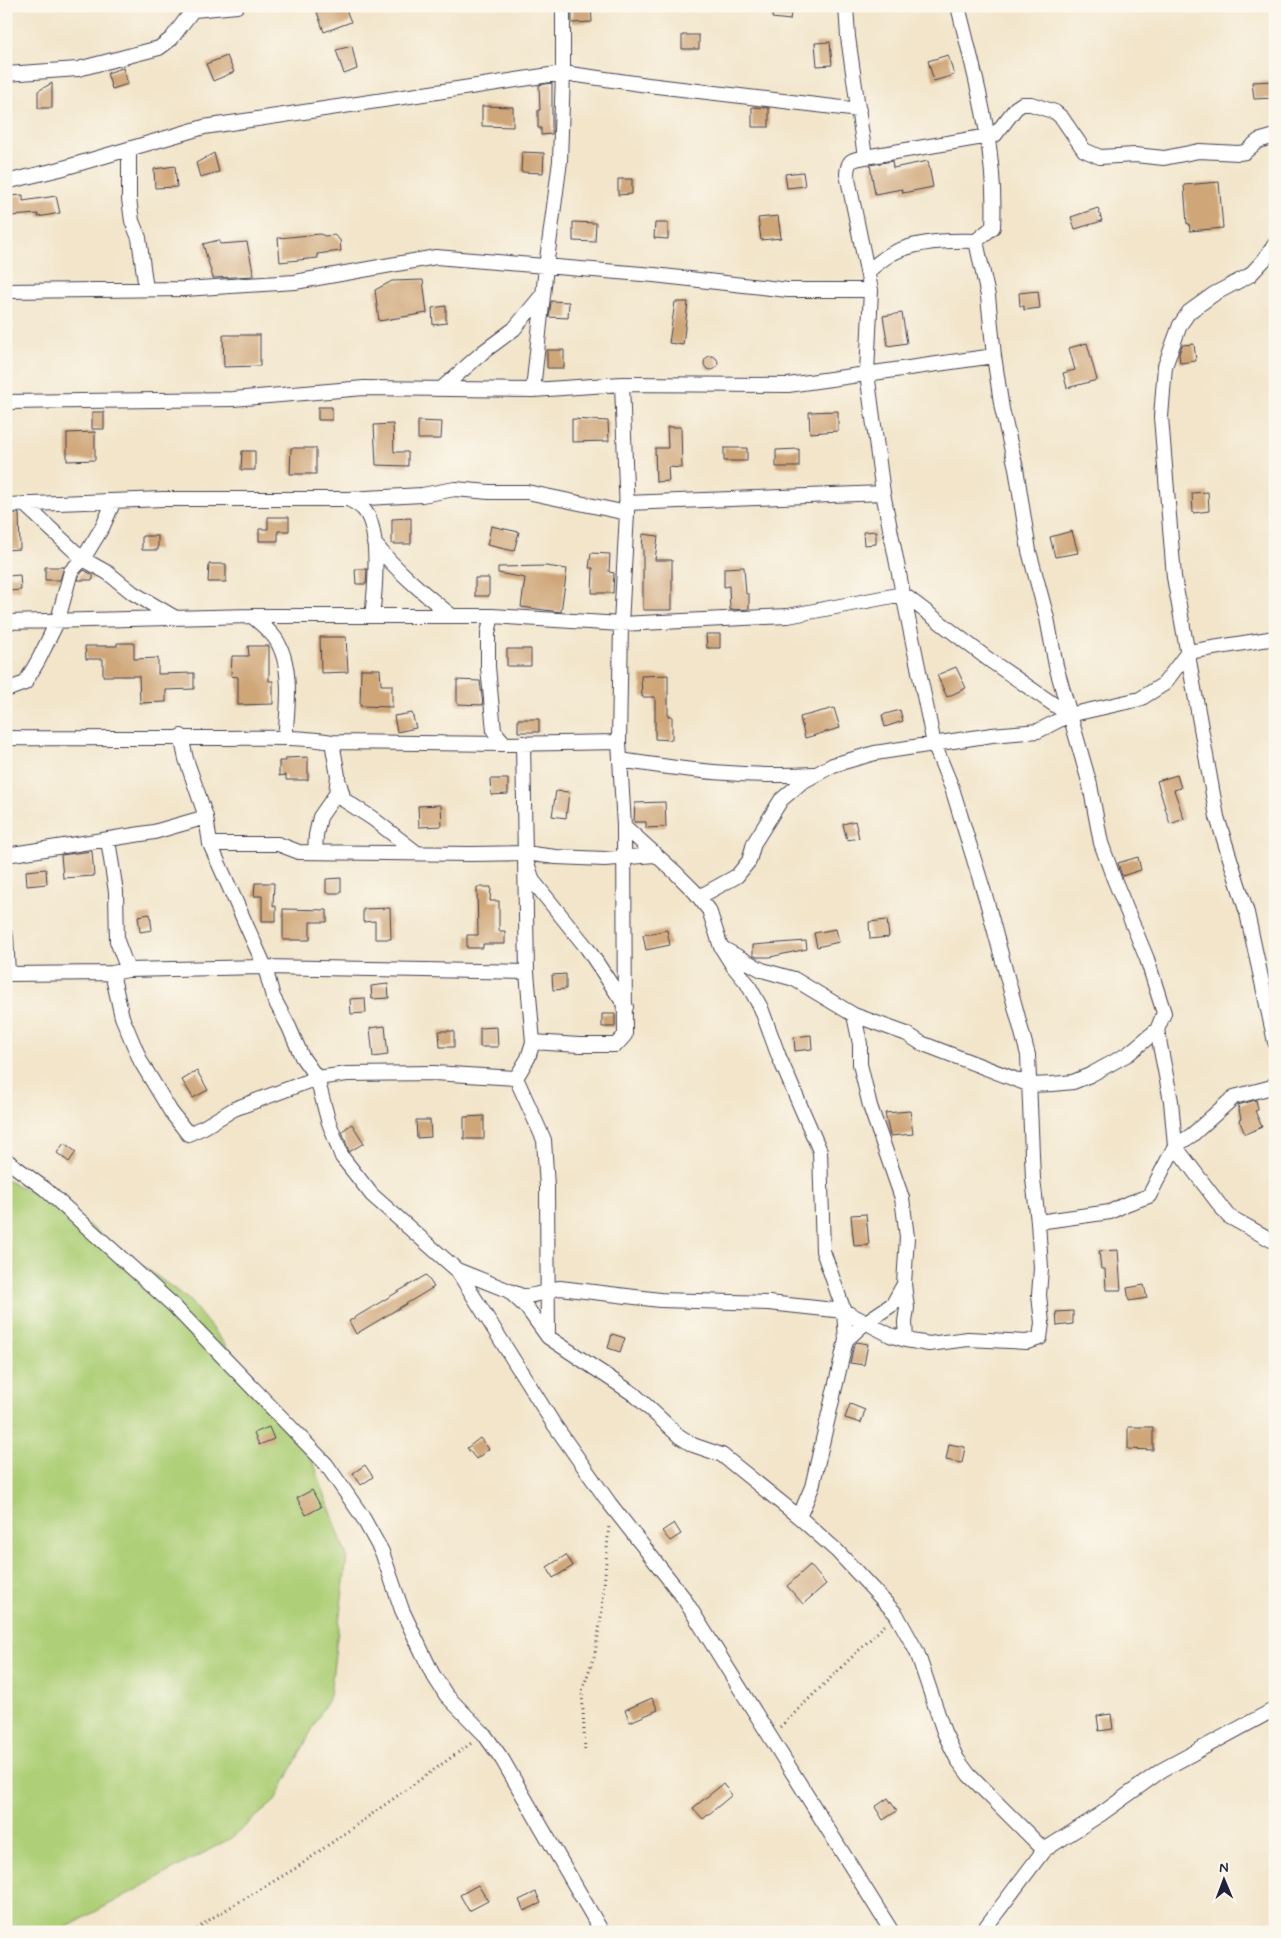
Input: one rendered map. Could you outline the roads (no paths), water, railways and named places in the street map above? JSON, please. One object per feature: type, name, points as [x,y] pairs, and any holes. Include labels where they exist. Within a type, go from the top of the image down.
[{"type":"street","points":[[6,74],[78,69],[159,48],[171,39],[195,8],[237,6]]},
{"type":"street","points":[[533,390],[560,161],[563,6]]},
{"type":"street","points":[[846,6],[848,37],[865,157]]},
{"type":"street","points":[[867,272],[893,253],[949,241],[976,241],[993,227],[995,198],[988,137],[980,91],[958,6]]},
{"type":"street","points":[[6,182],[60,170],[204,127],[563,73],[859,110]]},
{"type":"street","points":[[457,1270],[522,1296],[532,1297],[560,1288],[660,1300],[769,1303],[844,1311],[890,1335],[929,1344],[968,1339],[1026,1342],[1040,1338],[1042,1323],[1039,1295],[1041,1268],[1038,1222],[1032,1179],[1028,1055],[987,902],[952,788],[934,744],[903,594],[883,493],[867,372],[870,290],[847,174],[848,165],[851,160],[865,157],[995,135],[1004,126],[1016,108],[1022,104],[1031,104],[1055,112],[1062,118],[1084,150],[1100,158],[1135,156],[1164,158],[1199,151],[1239,153],[1245,152],[1258,141],[1275,136]]},
{"type":"street","points":[[129,149],[129,199],[132,221],[139,238],[146,289]]},
{"type":"street","points":[[721,947],[762,970],[794,979],[854,1015],[907,1034],[922,1044],[1030,1085],[1073,1082],[1090,1075],[1128,1054],[1157,1030],[1164,1013],[1147,959],[1101,843],[1090,785],[1056,666],[1047,618],[1028,551],[1016,468],[1002,409],[988,296],[976,241]]},
{"type":"street","points":[[1275,244],[1250,275],[1214,294],[1188,312],[1180,325],[1165,366],[1161,417],[1174,578],[1217,817],[1247,914],[1275,1042]]},
{"type":"street","points":[[6,291],[184,289],[295,282],[436,257],[654,275],[788,290],[870,290]]},
{"type":"street","points":[[441,389],[482,352],[514,329],[543,294]]},
{"type":"street","points":[[6,402],[233,399],[364,388],[533,390],[622,384],[788,385],[867,372],[994,356]]},
{"type":"street","points":[[533,1042],[579,1046],[616,1045],[625,1035],[624,826],[620,760],[621,624],[626,508],[622,384]]},
{"type":"street","points":[[6,505],[163,499],[348,499],[422,495],[455,489],[489,492],[527,492],[626,508],[883,493]]},
{"type":"street","points":[[348,499],[365,510],[372,530],[376,584],[372,616]]},
{"type":"street","points":[[6,690],[25,683],[39,659],[58,620],[71,570],[83,559],[103,526],[114,501]]},
{"type":"street","points":[[24,504],[83,559],[108,573],[134,593],[174,617]]},
{"type":"street","points":[[374,543],[415,588],[452,616]]},
{"type":"street","points":[[6,622],[252,616],[492,616],[621,624],[788,616],[903,594],[988,659],[1069,715]]},
{"type":"street","points":[[252,616],[274,636],[279,645],[286,671],[288,705],[285,738]]},
{"type":"street","points":[[492,616],[488,634],[488,666],[494,731],[505,744]]},
{"type":"street","points":[[699,897],[737,876],[749,861],[754,842],[781,800],[802,782],[833,765],[875,753],[992,735],[1038,731],[1069,715],[1140,699],[1164,684],[1188,652],[1275,638]]},
{"type":"street","points":[[6,738],[86,740],[181,736],[311,738],[332,742],[505,744],[620,742]]},
{"type":"street","points":[[181,736],[186,759],[206,817],[210,844],[265,967],[273,997],[302,1057],[316,1078],[328,1120],[342,1157],[372,1195],[457,1270],[553,1423],[610,1504],[683,1597],[892,1932]]},
{"type":"street","points":[[332,742],[344,800],[372,818],[417,853]]},
{"type":"street","points":[[516,1078],[528,1058],[533,1042],[526,972],[523,743]]},
{"type":"street","points":[[620,760],[677,769],[742,774],[793,776],[816,774]]},
{"type":"street","points":[[315,852],[320,817],[336,794],[338,776]]},
{"type":"street","points":[[6,855],[154,832],[206,817]]},
{"type":"street","points":[[624,826],[699,897],[709,910],[721,947],[747,983],[761,1008],[779,1057],[820,1151],[823,1251],[844,1311],[846,1340],[812,1487],[799,1517]]},
{"type":"street","points":[[108,840],[116,892],[117,942],[128,970]]},
{"type":"street","points":[[210,844],[278,844],[299,852],[524,853],[556,857],[624,858],[656,855]]},
{"type":"street","points":[[524,853],[533,881],[587,948],[626,1007]]},
{"type":"street","points":[[6,936],[7,974],[112,973],[128,970],[265,967],[526,972]]},
{"type":"street","points":[[112,973],[122,1017],[141,1062],[188,1134],[234,1109],[316,1078],[347,1074],[434,1073],[516,1078]]},
{"type":"street","points":[[854,1015],[860,1044],[860,1064],[870,1106],[902,1198],[907,1237],[904,1284],[907,1308],[905,1322],[906,1340]]},
{"type":"street","points":[[1157,1030],[1171,1101],[1175,1146],[1228,1216],[1275,1242]]},
{"type":"street","points":[[516,1078],[544,1140],[548,1187],[548,1337]]},
{"type":"street","points":[[1038,1222],[1110,1212],[1148,1196],[1175,1146],[1192,1135],[1234,1097],[1272,1087],[1275,1083]]},
{"type":"street","points":[[6,1160],[45,1189],[172,1304],[326,1464],[362,1516],[382,1552],[402,1610],[432,1673],[446,1694],[484,1734],[502,1759],[602,1932]]},
{"type":"street","points":[[846,1340],[866,1322],[893,1304],[904,1284]]},
{"type":"street","points":[[510,1292],[526,1308],[548,1337],[635,1395],[679,1436],[693,1445],[722,1455],[799,1517],[837,1551],[896,1614],[917,1652],[944,1732],[957,1759],[969,1775],[1044,1850]]},
{"type":"street","points":[[982,1932],[1044,1850],[1101,1814],[1162,1770],[1275,1708]]}]
